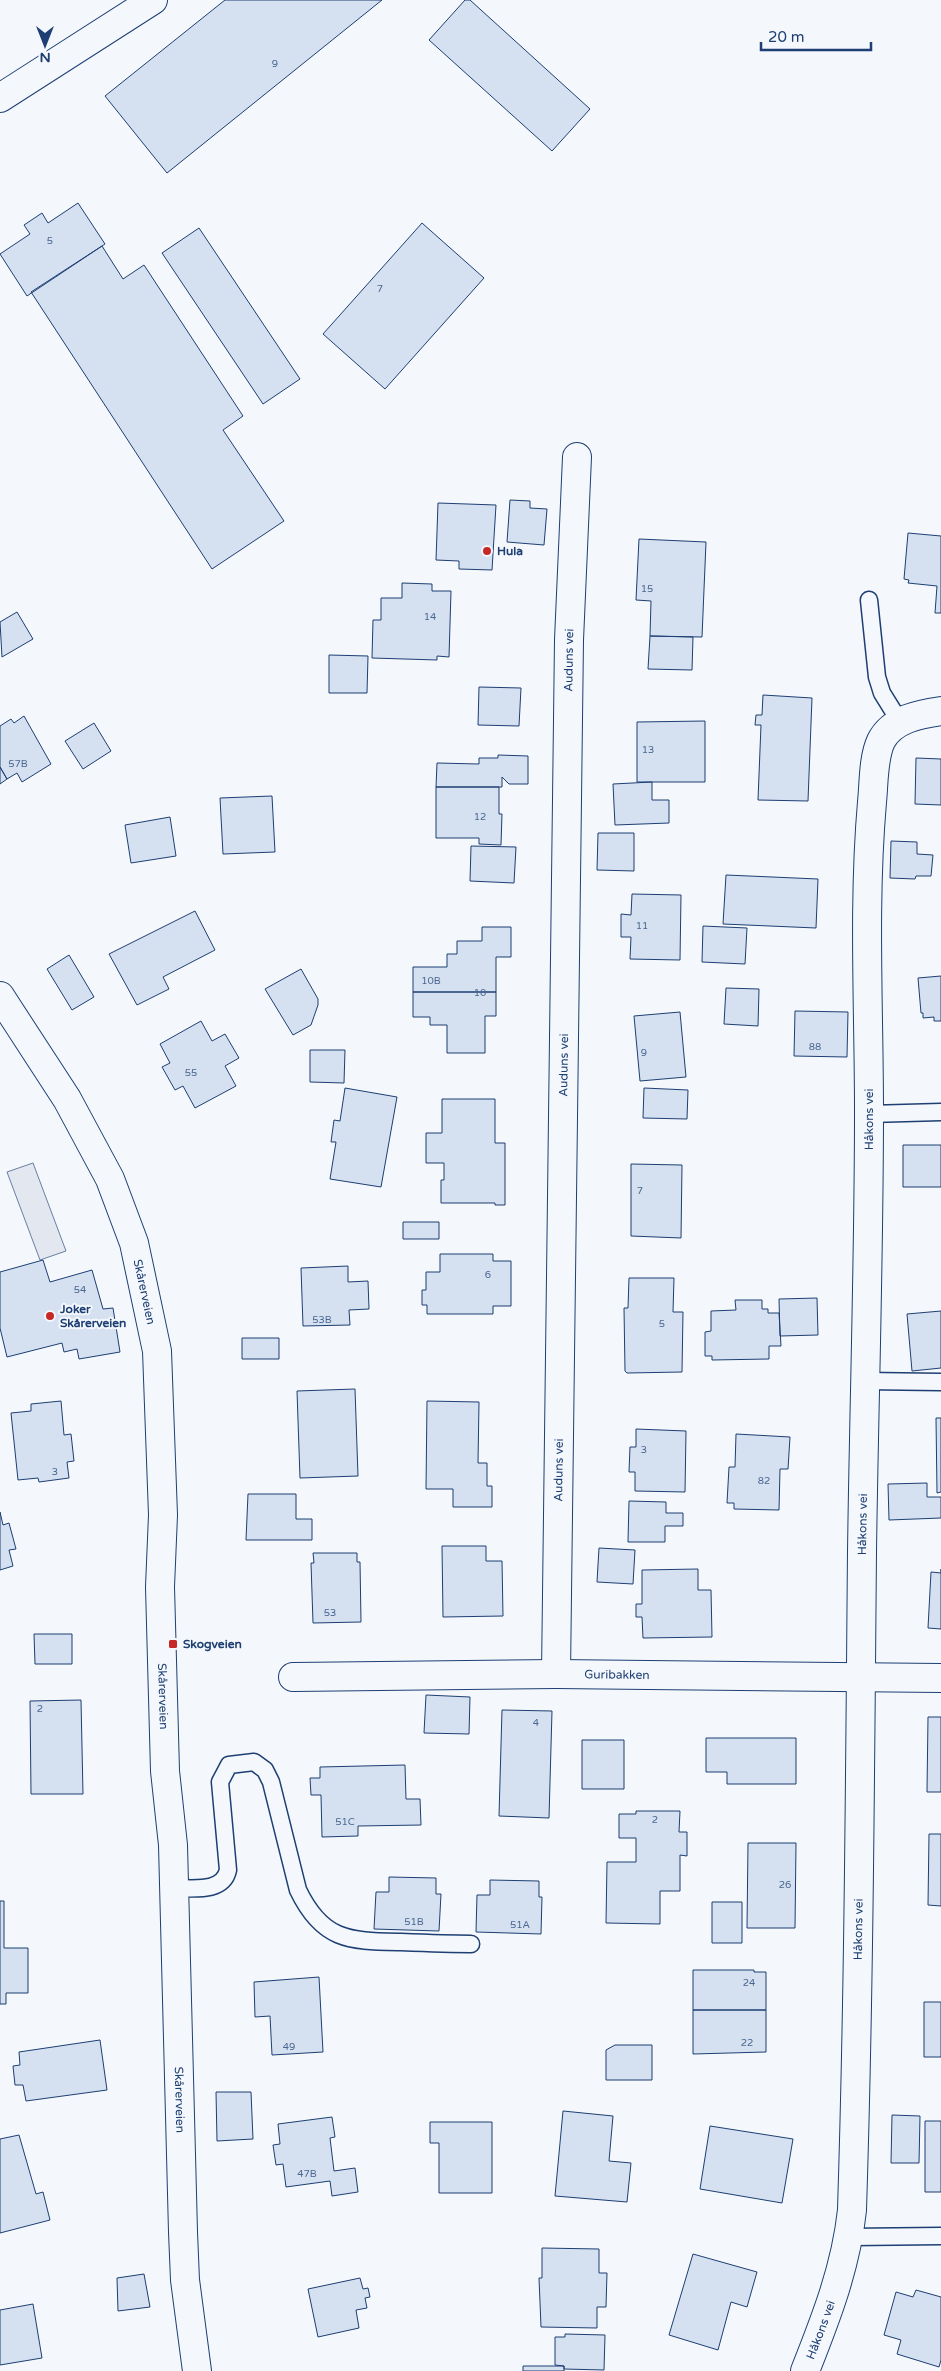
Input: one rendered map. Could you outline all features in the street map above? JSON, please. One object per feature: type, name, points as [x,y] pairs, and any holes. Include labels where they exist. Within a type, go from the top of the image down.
[{"type":"street","points":[[0,98],[153,0]]},
{"type":"street","name":"Auduns vei","points":[[556,1674],[569,640],[577,457]]},
{"type":"street","name":"Håkons vei","points":[[805,2371],[828,2313],[850,2237],[856,2075],[869,1114],[867,897],[870,830],[875,770],[881,741],[900,722],[920,714],[941,711]]},
{"type":"street","name":"Skårerveien","points":[[0,996],[67,1099],[110,1179],[134,1243],[150,1311],[160,1383],[164,1515],[160,1586],[165,1771],[173,1845],[183,2232],[187,2299],[197,2371]]},
{"type":"street","name":"Guribakken","points":[[293,1678],[556,1674],[941,1678]]},
{"type":"lane","points":[[869,600],[869,619],[877,677],[882,693],[900,722]]},
{"type":"lane","points":[[869,1114],[941,1112]]},
{"type":"lane","points":[[864,1381],[941,1382]]},
{"type":"lane","points":[[174,1888],[208,1888],[219,1884],[226,1878],[228,1870],[220,1782],[229,1765],[254,1762],[265,1770],[271,1782],[298,1890],[305,1906],[322,1924],[348,1939],[472,1944]]},
{"type":"lane","points":[[850,2237],[941,2236]]},
{"type":"shaded area","points":[[33,1163],[66,1251],[40,1260],[7,1172]]},
{"type":"building","points":[[225,0],[382,0],[167,173],[105,96]]},
{"type":"building","points":[[465,0],[470,0],[590,109],[552,151],[429,40]]},
{"type":"building","points":[[78,203],[105,244],[27,296],[0,254],[30,234],[24,225],[42,213],[48,223]]},
{"type":"building","points":[[422,223],[484,278],[385,389],[323,334]]},
{"type":"building","points":[[199,228],[300,379],[263,404],[162,253]]},
{"type":"building","points":[[102,246],[123,279],[144,265],[243,416],[223,430],[284,521],[212,569],[31,292]]},
{"type":"building","points":[[510,500],[530,501],[530,508],[547,509],[544,545],[507,542]]},
{"type":"building","points":[[438,503],[496,505],[492,570],[459,569],[459,561],[436,560]]},
{"type":"building","points":[[908,533],[941,536],[941,613],[935,613],[937,586],[908,583],[909,580],[904,579]]},
{"type":"building","points":[[639,539],[706,542],[702,637],[650,636],[651,601],[636,600]]},
{"type":"building","points":[[402,583],[432,584],[432,591],[451,591],[449,657],[437,656],[437,660],[372,658],[373,620],[381,620],[381,598],[402,598]]},
{"type":"building","points":[[17,612],[33,639],[2,657],[0,622]]},
{"type":"building","points":[[650,636],[693,637],[692,670],[648,669]]},
{"type":"building","points":[[329,655],[368,656],[367,693],[329,693]]},
{"type":"building","points":[[479,687],[521,688],[519,726],[478,725]]},
{"type":"building","points":[[763,695],[812,698],[808,801],[758,800],[761,725],[755,725],[756,715],[762,715]]},
{"type":"building","points":[[24,716],[51,764],[22,782],[17,773],[7,779],[0,767],[0,726],[11,719],[14,723]]},
{"type":"building","points":[[705,721],[705,782],[637,782],[637,722]]},
{"type":"building","points":[[94,723],[111,751],[83,769],[65,741]]},
{"type":"building","points":[[498,755],[528,756],[528,784],[509,784],[502,777],[502,787],[436,787],[437,763],[479,764],[479,758],[498,758]]},
{"type":"building","points":[[916,758],[941,759],[941,805],[915,804]]},
{"type":"building","points":[[0,767],[7,779],[0,784]]},
{"type":"building","points":[[652,782],[652,800],[669,800],[669,823],[615,825],[613,784]]},
{"type":"building","points":[[436,787],[499,787],[499,814],[502,814],[501,845],[479,844],[479,838],[436,838]]},
{"type":"building","points":[[272,796],[275,852],[223,854],[220,798]]},
{"type":"building","points":[[170,817],[176,856],[131,863],[125,825]]},
{"type":"building","points":[[598,833],[634,833],[634,871],[597,870]]},
{"type":"building","points":[[891,841],[917,842],[917,854],[933,855],[931,876],[916,876],[915,879],[890,878]]},
{"type":"building","points":[[471,846],[516,847],[514,883],[470,881]]},
{"type":"building","points":[[726,875],[818,879],[816,928],[723,924]]},
{"type":"building","points":[[632,894],[681,895],[680,960],[630,959],[631,937],[621,937],[621,914],[631,915]]},
{"type":"building","points":[[195,911],[215,950],[163,977],[169,989],[137,1005],[109,954]]},
{"type":"building","points":[[703,926],[747,928],[745,964],[702,962]]},
{"type":"building","points":[[482,927],[511,927],[511,957],[496,957],[496,992],[413,992],[413,967],[447,967],[447,954],[457,954],[457,941],[482,941]]},
{"type":"building","points":[[69,955],[94,997],[72,1010],[47,969]]},
{"type":"building","points":[[301,969],[318,999],[318,1005],[311,1025],[293,1035],[265,989]]},
{"type":"building","points":[[941,976],[941,1021],[934,1021],[934,1017],[923,1018],[918,978]]},
{"type":"building","points":[[726,988],[759,989],[758,1026],[724,1024]]},
{"type":"building","points":[[413,992],[496,992],[496,1016],[485,1016],[485,1053],[447,1053],[447,1025],[430,1025],[430,1017],[413,1017]]},
{"type":"building","points":[[795,1011],[848,1012],[847,1057],[794,1056]]},
{"type":"building","points":[[680,1012],[686,1077],[640,1081],[634,1016]]},
{"type":"building","points":[[201,1021],[212,1041],[225,1034],[239,1058],[225,1066],[236,1086],[195,1108],[183,1086],[175,1090],[162,1067],[170,1063],[160,1044]]},
{"type":"building","points":[[310,1050],[345,1050],[344,1083],[310,1082]]},
{"type":"building","points":[[345,1088],[397,1097],[381,1187],[330,1179],[336,1142],[331,1142],[334,1120],[340,1121]]},
{"type":"building","points":[[644,1088],[688,1090],[687,1119],[643,1118]]},
{"type":"building","points":[[442,1099],[495,1099],[495,1143],[505,1143],[505,1205],[495,1205],[495,1203],[441,1203],[441,1180],[444,1180],[444,1163],[426,1163],[426,1133],[442,1133]]},
{"type":"building","points":[[903,1145],[941,1145],[941,1187],[903,1187]]},
{"type":"building","points":[[631,1164],[682,1165],[681,1238],[631,1236]]},
{"type":"building","points":[[403,1222],[439,1222],[439,1239],[403,1239]]},
{"type":"building","points":[[440,1254],[493,1254],[493,1261],[511,1261],[511,1306],[493,1306],[493,1314],[427,1314],[427,1305],[422,1305],[422,1290],[426,1290],[426,1272],[440,1272]]},
{"type":"building","points":[[43,1260],[50,1282],[92,1270],[103,1309],[113,1308],[120,1352],[79,1359],[77,1349],[64,1352],[62,1343],[7,1357],[0,1328],[0,1272]]},
{"type":"building","points":[[348,1266],[348,1282],[368,1281],[369,1309],[349,1310],[350,1325],[303,1326],[301,1268]]},
{"type":"building","points":[[629,1278],[674,1278],[673,1312],[683,1312],[682,1372],[627,1373],[625,1371],[624,1308],[628,1308]]},
{"type":"building","points":[[817,1298],[818,1335],[780,1336],[779,1299]]},
{"type":"building","points":[[735,1300],[762,1300],[762,1309],[768,1309],[768,1313],[779,1313],[781,1346],[769,1346],[769,1359],[712,1360],[712,1356],[705,1356],[705,1332],[711,1331],[711,1311],[736,1310]]},
{"type":"building","points":[[941,1311],[941,1368],[912,1371],[907,1314]]},
{"type":"building","points":[[242,1338],[279,1338],[279,1359],[242,1359]]},
{"type":"building","points":[[355,1389],[358,1476],[300,1478],[297,1391]]},
{"type":"building","points":[[61,1401],[64,1435],[71,1434],[74,1461],[67,1462],[69,1478],[39,1482],[38,1478],[18,1480],[11,1413],[31,1411],[31,1404]]},
{"type":"building","points":[[427,1401],[479,1402],[478,1463],[487,1463],[487,1486],[492,1486],[492,1507],[453,1507],[453,1489],[426,1489]]},
{"type":"building","points":[[936,1418],[941,1418],[941,1492],[937,1493]]},
{"type":"building","points":[[636,1429],[686,1431],[685,1492],[635,1491],[635,1472],[629,1472],[630,1447],[636,1447]]},
{"type":"building","points":[[736,1434],[790,1437],[788,1469],[780,1469],[779,1510],[734,1509],[734,1503],[727,1503],[729,1467],[735,1467]]},
{"type":"building","points":[[927,1483],[927,1497],[941,1497],[941,1518],[889,1520],[888,1484]]},
{"type":"building","points":[[248,1494],[296,1494],[296,1519],[312,1519],[312,1540],[246,1540]]},
{"type":"building","points":[[629,1501],[666,1502],[666,1513],[683,1513],[683,1526],[665,1526],[665,1542],[628,1542]]},
{"type":"building","points":[[0,1512],[3,1525],[9,1523],[16,1549],[9,1550],[13,1566],[0,1570]]},
{"type":"building","points":[[442,1546],[486,1546],[486,1561],[502,1561],[503,1616],[443,1617]]},
{"type":"building","points":[[599,1548],[635,1550],[633,1584],[597,1582]]},
{"type":"building","points":[[313,1553],[357,1553],[357,1562],[360,1562],[361,1622],[313,1623],[311,1563],[314,1563]]},
{"type":"building","points":[[698,1569],[698,1590],[711,1590],[712,1637],[643,1638],[642,1617],[636,1617],[636,1604],[642,1604],[642,1570]]},
{"type":"building","points":[[931,1572],[941,1573],[941,1629],[928,1628]]},
{"type":"building","points":[[34,1634],[72,1634],[72,1664],[35,1664]]},
{"type":"building","points":[[426,1695],[470,1697],[469,1734],[424,1733]]},
{"type":"building","points":[[81,1700],[83,1794],[31,1794],[30,1701]]},
{"type":"building","points":[[502,1710],[552,1711],[549,1818],[499,1816]]},
{"type":"building","points":[[928,1717],[941,1717],[941,1792],[927,1792]]},
{"type":"building","points":[[706,1738],[796,1738],[796,1784],[727,1784],[727,1772],[706,1772]]},
{"type":"building","points":[[582,1740],[624,1740],[624,1789],[582,1789]]},
{"type":"building","points":[[405,1765],[406,1799],[420,1799],[421,1825],[358,1826],[358,1836],[322,1837],[321,1795],[311,1795],[310,1778],[320,1778],[320,1767]]},
{"type":"building","points":[[636,1811],[680,1811],[679,1832],[687,1832],[687,1856],[680,1855],[680,1891],[660,1891],[660,1924],[606,1923],[607,1862],[636,1862],[636,1838],[619,1838],[619,1814],[636,1814]]},
{"type":"building","points":[[929,1834],[941,1834],[941,1906],[928,1905]]},
{"type":"building","points":[[748,1843],[796,1843],[795,1928],[747,1928]]},
{"type":"building","points":[[389,1877],[436,1878],[436,1894],[441,1894],[439,1931],[374,1929],[376,1892],[389,1892]]},
{"type":"building","points":[[490,1880],[539,1881],[539,1897],[542,1897],[541,1934],[476,1932],[477,1895],[490,1895]]},
{"type":"building","points":[[0,1901],[4,1901],[4,1948],[28,1948],[28,1993],[6,1993],[6,2004],[0,2004]]},
{"type":"building","points":[[712,1902],[742,1902],[742,1943],[712,1943]]},
{"type":"building","points":[[693,1970],[754,1970],[754,1972],[766,1972],[766,2010],[693,2010]]},
{"type":"building","points":[[319,1977],[323,2052],[272,2055],[270,2016],[255,2017],[254,1982]]},
{"type":"building","points":[[924,2002],[941,2002],[941,2057],[924,2057]]},
{"type":"building","points":[[693,2010],[766,2010],[766,2052],[693,2054]]},
{"type":"building","points":[[100,2040],[107,2090],[26,2101],[23,2085],[15,2085],[13,2066],[20,2065],[19,2052]]},
{"type":"building","points":[[615,2045],[652,2045],[652,2080],[606,2080],[606,2050]]},
{"type":"building","points":[[216,2092],[251,2092],[253,2139],[217,2141]]},
{"type":"building","points":[[563,2111],[613,2116],[609,2161],[631,2163],[627,2202],[555,2196]]},
{"type":"building","points":[[892,2115],[920,2116],[919,2163],[891,2163]]},
{"type":"building","points":[[332,2117],[335,2137],[330,2138],[334,2171],[355,2168],[358,2192],[332,2196],[330,2181],[286,2187],[283,2164],[276,2165],[273,2145],[280,2144],[278,2124]]},
{"type":"building","points":[[925,2121],[941,2121],[941,2192],[925,2192]]},
{"type":"building","points":[[430,2122],[492,2122],[492,2193],[439,2193],[439,2143],[430,2143]]},
{"type":"building","points":[[710,2126],[793,2139],[782,2203],[700,2189]]},
{"type":"building","points":[[19,2135],[36,2194],[43,2192],[50,2220],[0,2233],[0,2139]]},
{"type":"building","points":[[542,2248],[599,2249],[599,2273],[607,2273],[606,2307],[597,2307],[597,2328],[541,2327],[539,2278],[542,2278]]},
{"type":"building","points":[[693,2254],[757,2272],[747,2307],[731,2302],[718,2350],[669,2335]]},
{"type":"building","points":[[144,2274],[150,2307],[118,2311],[117,2278]]},
{"type":"building","points":[[360,2278],[363,2289],[368,2288],[370,2297],[365,2298],[367,2308],[356,2310],[359,2328],[318,2337],[308,2289]]},
{"type":"building","points":[[916,2290],[941,2297],[941,2360],[939,2367],[897,2354],[901,2340],[884,2335],[896,2292],[913,2297]]},
{"type":"building","points":[[33,2304],[42,2358],[0,2365],[0,2310]]},
{"type":"building","points":[[565,2334],[605,2335],[604,2370],[564,2369],[564,2366],[555,2365],[555,2337],[565,2337]]},
{"type":"building","points":[[523,2366],[564,2366],[564,2371],[523,2371]]},
{"type":"place","name":"Hula","points":[[487,551]]},
{"type":"place","name":"Joker Skårerveien","points":[[50,1316]]},
{"type":"place","name":"Skogveien","points":[[173,1644]]}]
